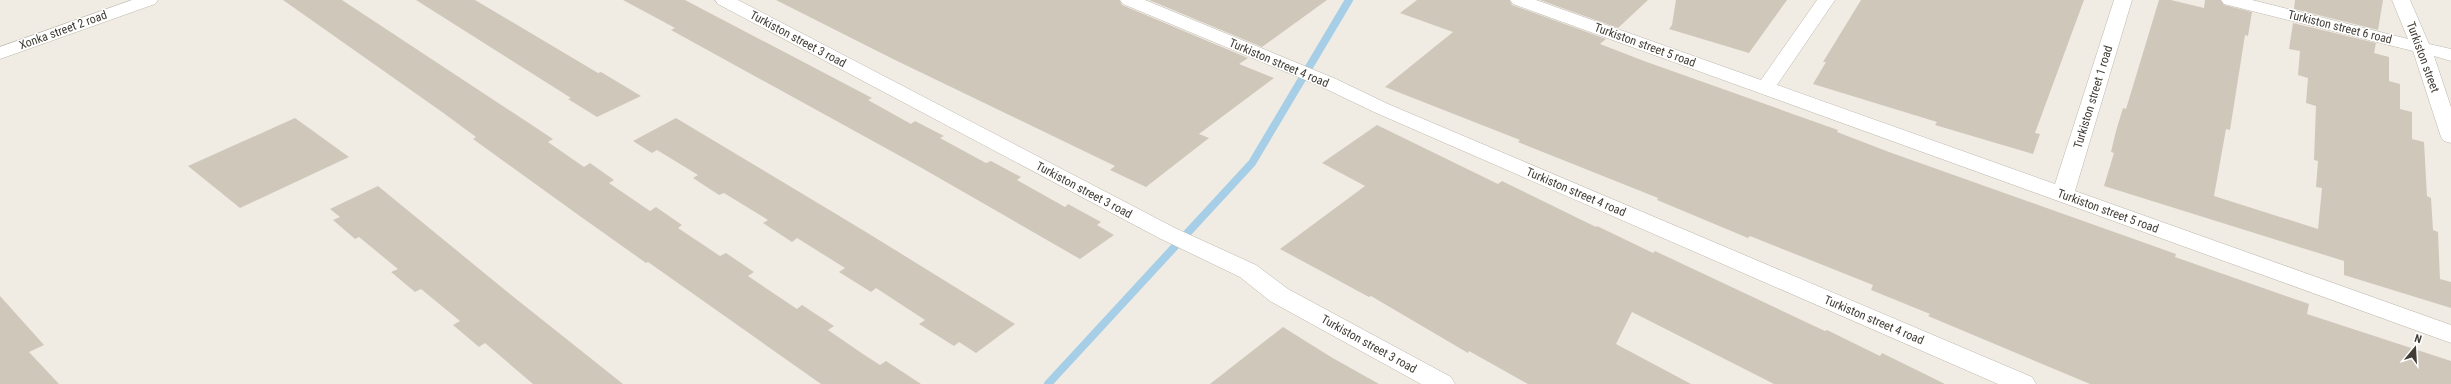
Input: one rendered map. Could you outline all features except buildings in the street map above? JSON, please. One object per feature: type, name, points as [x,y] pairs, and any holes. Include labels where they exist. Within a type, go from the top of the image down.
[{"type":"street","name":"Xonka street 2 road","points":[[0,53],[150,0]]},
{"type":"street","name":"Turkiston street 3 road","points":[[724,0],[1166,233],[1248,271],[1279,295],[1442,384]]},
{"type":"street","name":"Turkiston street 4 road","points":[[1129,0],[1329,84],[1381,108],[2023,384]]},
{"type":"street","points":[[1764,88],[1826,0]]},
{"type":"street","name":"Turkiston street 1 road","points":[[2063,195],[2123,0]]},
{"type":"street","name":"Turkiston street 6 road","points":[[2230,0],[2451,54]]},
{"type":"street","name":"Turkiston street","points":[[2401,0],[2421,47],[2451,137]]},
{"type":"street","name":"Turkiston street 5 road","points":[[1525,1],[2451,334]]},
{"type":"waterway","points":[[1048,384],[1252,163],[1349,0]]}]
